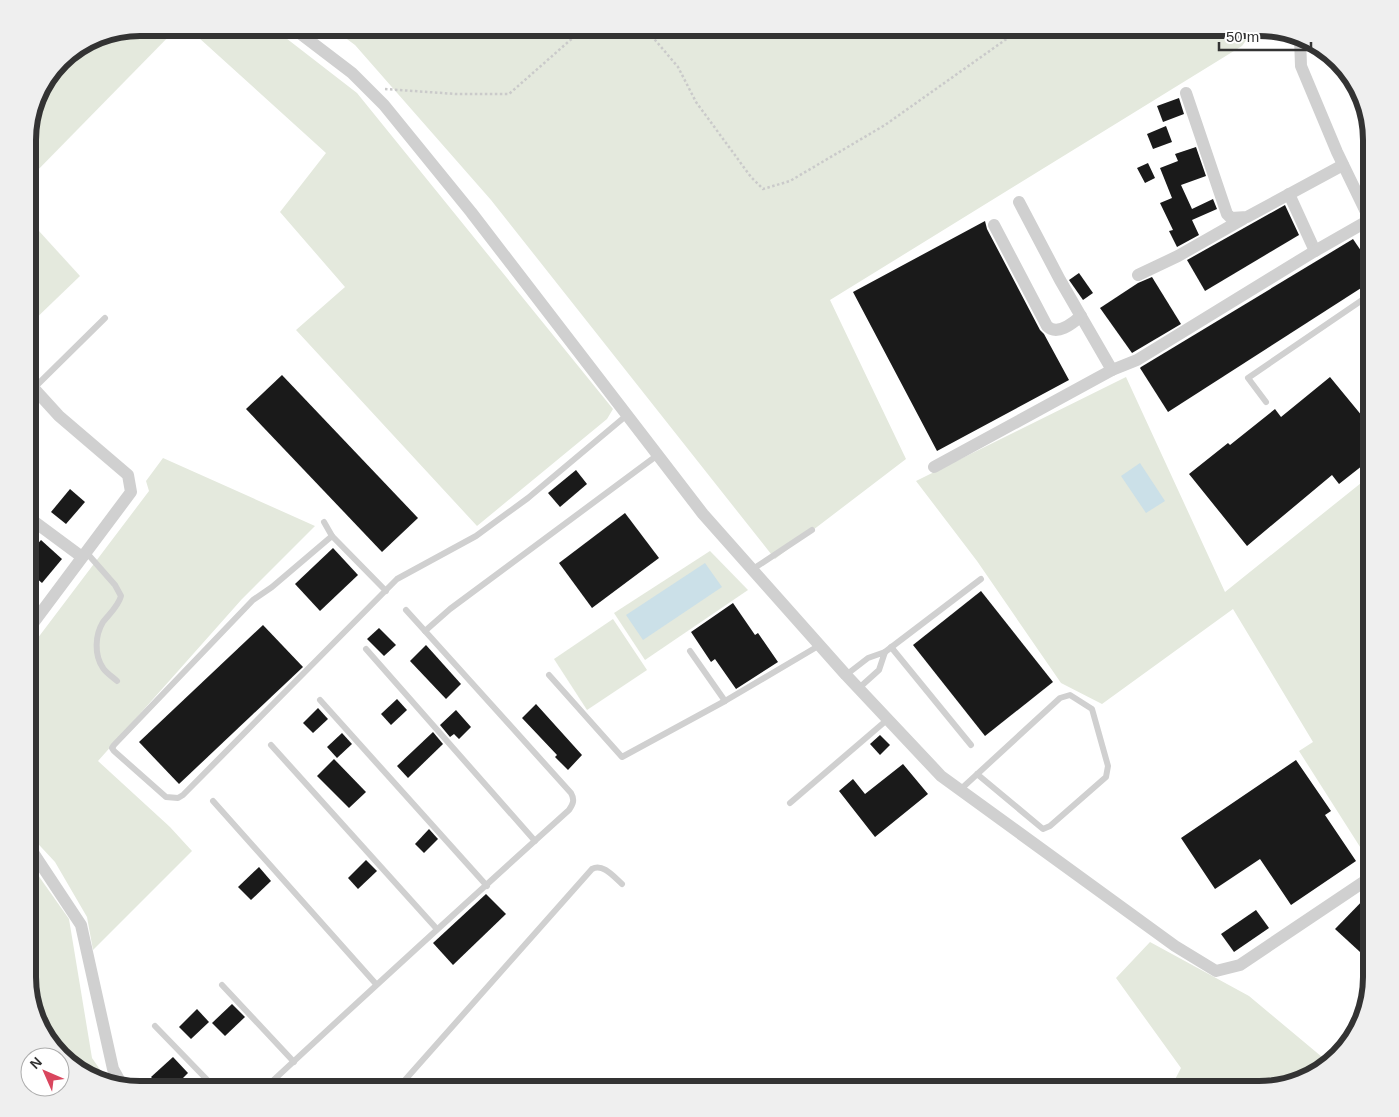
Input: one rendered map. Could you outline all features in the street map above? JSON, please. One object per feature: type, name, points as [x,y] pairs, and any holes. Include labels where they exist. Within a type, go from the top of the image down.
[{"type":"street","points":[[303,36],[352,73],[384,105],[471,212],[659,454],[703,514],[846,675],[941,776],[1175,946],[1216,972],[1240,965],[1363,883]]},
{"type":"street","points":[[1300,45],[1301,66],[1363,208]]},
{"type":"street","points":[[1186,92],[1227,214],[1231,218],[1247,217]]},
{"type":"street","points":[[1138,275],[1178,256],[1343,165]]},
{"type":"street","points":[[1289,194],[1315,251]]},
{"type":"street","points":[[1019,202],[1112,370]]},
{"type":"street","points":[[934,467],[1112,370],[1137,360],[1363,223]]},
{"type":"street","points":[[994,225],[1047,326],[1057,331],[1081,316]]},
{"type":"street","points":[[36,391],[59,416],[128,475],[131,492],[36,619]]},
{"type":"street","points":[[36,522],[84,555]]},
{"type":"street","points":[[36,861],[81,925],[113,1069],[118,1078]]},
{"type":"lane","points":[[1266,402],[1248,378],[1363,300]]},
{"type":"lane","points":[[36,380],[105,318]]},
{"type":"lane","points":[[332,536],[272,587],[253,600],[112,748],[166,797],[178,798],[183,795],[397,579],[476,536],[528,498],[628,414]]},
{"type":"lane","points":[[425,631],[450,609],[659,454]]},
{"type":"lane","points":[[324,522],[332,536],[386,591]]},
{"type":"lane","points":[[753,569],[812,530]]},
{"type":"lane","points":[[84,555],[115,585],[120,596],[117,604],[103,622],[97,640],[100,664],[117,681]]},
{"type":"lane","points":[[846,675],[868,658],[888,649],[981,578]]},
{"type":"lane","points":[[274,1081],[436,928],[486,886],[569,810],[573,804],[573,798],[406,610]]},
{"type":"lane","points":[[549,675],[622,757],[725,701],[820,645]]},
{"type":"lane","points":[[366,649],[535,841]]},
{"type":"lane","points":[[859,688],[880,670],[888,649]]},
{"type":"lane","points":[[888,649],[970,745]]},
{"type":"lane","points":[[690,651],[725,701]]},
{"type":"lane","points":[[961,789],[977,774],[1064,695],[1070,695],[1092,709],[1108,772],[1106,777],[1050,826],[1043,829],[977,774]]},
{"type":"lane","points":[[320,700],[486,886]]},
{"type":"lane","points":[[790,803],[888,719]]},
{"type":"lane","points":[[271,745],[436,928]]},
{"type":"lane","points":[[213,802],[376,984]]},
{"type":"lane","points":[[405,1081],[595,866],[601,867],[622,884]]},
{"type":"lane","points":[[222,985],[294,1062]]},
{"type":"lane","points":[[155,1026],[207,1081]]},
{"type":"path","points":[[369,88],[456,94],[509,94],[575,36]]},
{"type":"path","points":[[653,36],[678,67],[696,102],[752,178],[763,188],[790,181],[885,124],[1011,36]]},
{"type":"shaded area","points":[[169,36],[36,172],[38,120],[47,95],[62,72],[83,54],[101,44],[127,37]]},
{"type":"shaded area","points":[[197,36],[283,36],[357,93],[613,409],[607,419],[477,526],[296,330],[345,287],[280,212],[326,153]]},
{"type":"shaded area","points":[[343,36],[1249,36],[1242,46],[830,300],[906,459],[775,559],[491,200],[355,45]]},
{"type":"shaded area","points":[[36,228],[80,276],[36,318]]},
{"type":"shaded area","points":[[1126,377],[1225,592],[1363,481],[1363,852],[1299,751],[1313,742],[1233,609],[1102,704],[1061,683],[977,561],[916,481]]},
{"type":"shaded area","points":[[163,458],[315,526],[242,599],[98,761],[170,827],[192,851],[93,950],[87,917],[55,862],[36,842],[36,640],[149,491],[146,481]]},
{"type":"shaded area","points":[[710,551],[748,590],[645,660],[614,613]]},
{"type":"shaded area","points":[[613,619],[647,670],[587,710],[554,659]]},
{"type":"shaded area","points":[[36,872],[69,919],[92,1058],[103,1074],[88,1067],[72,1055],[70,1047],[62,1045],[44,1016],[36,983]]},
{"type":"shaded area","points":[[1150,942],[1249,996],[1323,1058],[1311,1067],[1279,1079],[1258,1081],[1174,1081],[1181,1068],[1116,978]]},
{"type":"water","points":[[1140,463],[1165,501],[1146,513],[1121,476]]},
{"type":"water","points":[[705,563],[722,587],[643,640],[626,615]]},
{"type":"building","points":[[1179,98],[1184,114],[1163,122],[1157,106]]},
{"type":"building","points":[[1166,126],[1172,142],[1153,149],[1147,134]]},
{"type":"building","points":[[1196,147],[1206,176],[1181,185],[1192,209],[1213,199],[1217,209],[1192,220],[1199,235],[1177,247],[1169,231],[1173,230],[1160,203],[1172,198],[1160,168],[1178,161],[1175,154]]},
{"type":"building","points":[[1148,163],[1155,178],[1145,183],[1137,168]]},
{"type":"building","points":[[1285,205],[1299,235],[1205,291],[1187,260]]},
{"type":"building","points":[[985,221],[987,229],[1040,330],[1069,380],[937,451],[853,292]]},
{"type":"building","points":[[1353,239],[1363,254],[1363,287],[1168,412],[1141,367]]},
{"type":"building","points":[[1079,273],[1093,293],[1083,300],[1069,280]]},
{"type":"building","points":[[1152,277],[1181,324],[1132,353],[1100,308],[1138,283]]},
{"type":"building","points":[[282,375],[418,518],[382,552],[246,409]]},
{"type":"building","points":[[1330,377],[1363,417],[1363,465],[1339,484],[1332,475],[1247,546],[1189,474],[1228,443],[1230,445],[1275,409],[1281,417]]},
{"type":"building","points":[[576,470],[587,484],[560,507],[548,493]]},
{"type":"building","points":[[70,489],[85,502],[66,524],[51,512]]},
{"type":"building","points":[[625,513],[659,558],[592,608],[559,563]]},
{"type":"building","points":[[41,540],[62,559],[42,583],[36,578],[36,546]]},
{"type":"building","points":[[333,548],[358,575],[320,611],[295,584]]},
{"type":"building","points":[[981,591],[1053,682],[985,736],[913,645]]},
{"type":"building","points":[[733,603],[755,635],[758,633],[778,662],[736,689],[715,659],[711,662],[691,632]]},
{"type":"building","points":[[263,625],[303,667],[179,784],[139,742]]},
{"type":"building","points":[[379,628],[396,645],[384,656],[367,639]]},
{"type":"building","points":[[426,645],[461,684],[446,699],[410,661]]},
{"type":"building","points":[[397,699],[407,710],[391,725],[381,714]]},
{"type":"building","points":[[536,704],[582,755],[568,770],[555,757],[557,755],[522,718]]},
{"type":"building","points":[[318,708],[328,719],[313,733],[303,723]]},
{"type":"building","points":[[456,710],[471,727],[459,739],[454,734],[450,737],[440,725]]},
{"type":"building","points":[[433,732],[443,744],[408,778],[397,766]]},
{"type":"building","points":[[342,733],[352,744],[337,758],[327,747]]},
{"type":"building","points":[[880,735],[890,745],[880,755],[870,744]]},
{"type":"building","points":[[334,759],[366,792],[349,808],[317,776]]},
{"type":"building","points":[[1296,760],[1331,811],[1325,815],[1356,861],[1291,905],[1260,859],[1215,889],[1181,838]]},
{"type":"building","points":[[903,764],[928,794],[875,837],[839,791],[853,779],[865,794]]},
{"type":"building","points":[[429,829],[438,839],[424,853],[415,844]]},
{"type":"building","points":[[366,860],[377,871],[358,889],[348,878]]},
{"type":"building","points":[[259,867],[271,881],[251,900],[238,887]]},
{"type":"building","points":[[486,894],[506,914],[453,965],[433,943]]},
{"type":"building","points":[[1363,900],[1363,955],[1335,929]]},
{"type":"building","points":[[1256,910],[1269,928],[1234,952],[1221,934]]},
{"type":"building","points":[[232,1004],[245,1017],[225,1036],[212,1023]]},
{"type":"building","points":[[197,1009],[209,1022],[191,1039],[179,1027]]},
{"type":"building","points":[[173,1057],[188,1073],[180,1081],[155,1081],[151,1077]]}]
